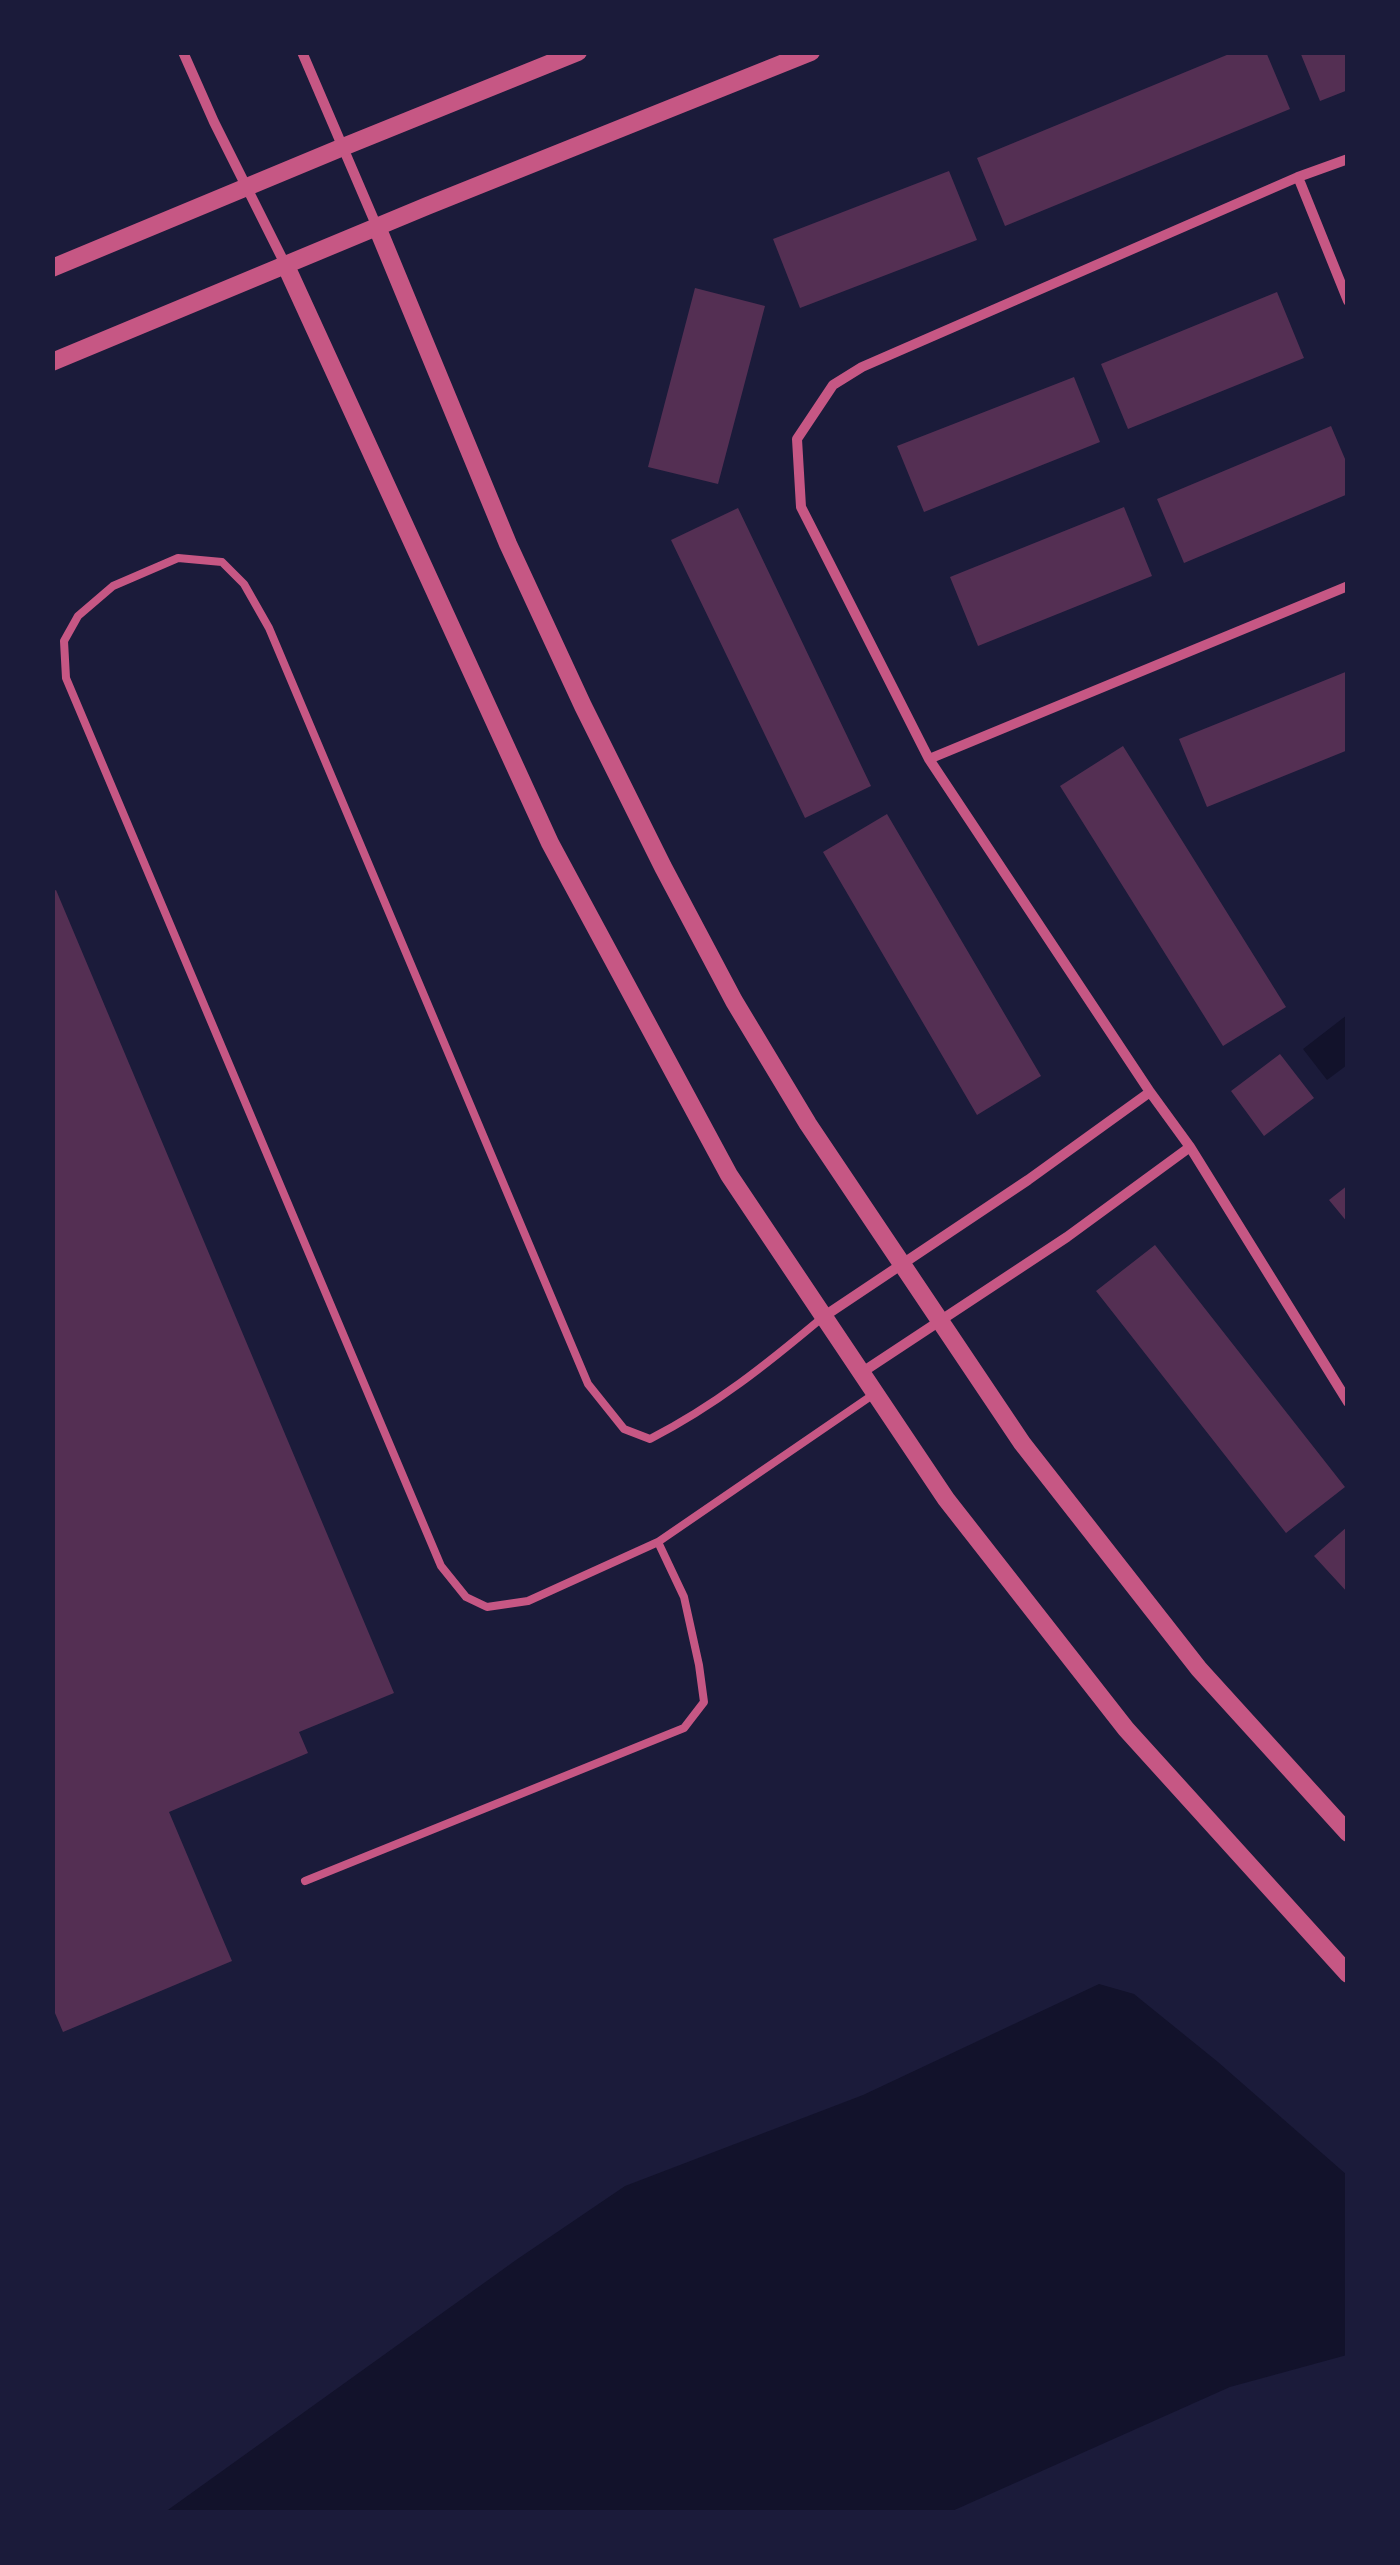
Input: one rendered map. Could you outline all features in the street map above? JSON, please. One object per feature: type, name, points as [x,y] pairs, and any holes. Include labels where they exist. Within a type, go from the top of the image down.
[{"type":"street","points":[[183,52],[286,266],[550,843],[729,1176],[946,1499],[1126,1729],[1348,1974]]},
{"type":"street","points":[[302,52],[508,544],[583,706],[734,1001],[808,1124],[1022,1444],[1199,1668],[1348,1834]]},
{"type":"street","points":[[52,268],[578,52]]},
{"type":"street","points":[[52,362],[811,52]]},
{"type":"street","points":[[1348,159],[862,368],[833,385],[798,438],[801,507],[929,759],[1190,1147],[1348,1402]]},
{"type":"street","points":[[1298,178],[1348,301]]},
{"type":"street","points":[[929,759],[1348,586]]},
{"type":"street","points":[[822,1317],[1028,1180],[1150,1092]]},
{"type":"street","points":[[860,1374],[1067,1237],[1190,1147]]},
{"type":"lane","points":[[822,1317],[764,1366],[694,1416],[650,1438],[624,1429],[588,1384],[269,628],[244,584],[222,562],[178,558],[112,586],[78,616],[64,641],[66,678],[441,1566],[466,1598],[487,1607],[528,1602],[658,1542],[874,1394]]},
{"type":"lane","points":[[305,1880],[684,1728],[704,1702],[699,1665],[684,1597],[658,1542]]},
{"type":"shaded area","points":[[1347,1015],[1347,1065],[1327,1080],[1303,1049]]},
{"type":"shaded area","points":[[1099,1984],[1134,1994],[1347,2175],[1347,2355],[1230,2387],[950,2512],[165,2512],[625,2186],[863,2095]]},
{"type":"building","points":[[1234,52],[1266,52],[1290,109],[1005,226],[977,158]]},
{"type":"building","points":[[1300,52],[1348,52],[1348,90],[1320,101]]},
{"type":"building","points":[[949,171],[977,240],[800,308],[773,239]]},
{"type":"building","points":[[695,288],[765,306],[718,484],[648,467]]},
{"type":"building","points":[[1277,292],[1304,358],[1128,429],[1101,364]]},
{"type":"building","points":[[1074,377],[1100,442],[924,512],[897,446]]},
{"type":"building","points":[[1331,426],[1348,466],[1348,494],[1184,563],[1157,499]]},
{"type":"building","points":[[1124,507],[1152,576],[978,646],[950,577]]},
{"type":"building","points":[[738,508],[871,786],[805,818],[671,540]]},
{"type":"building","points":[[1348,671],[1348,750],[1207,807],[1179,739]]},
{"type":"building","points":[[1123,746],[1286,1007],[1223,1046],[1060,786]]},
{"type":"building","points":[[887,814],[1041,1076],[977,1115],[823,852]]},
{"type":"building","points":[[56,890],[394,1693],[299,1732],[308,1753],[169,1812],[232,1961],[63,2032],[52,2006],[52,892]]},
{"type":"building","points":[[1280,1054],[1314,1098],[1264,1136],[1231,1091]]},
{"type":"building","points":[[1348,1185],[1348,1223],[1329,1200]]},
{"type":"building","points":[[1155,1245],[1345,1487],[1286,1533],[1096,1291]]},
{"type":"building","points":[[1348,1526],[1348,1593],[1314,1556]]}]
